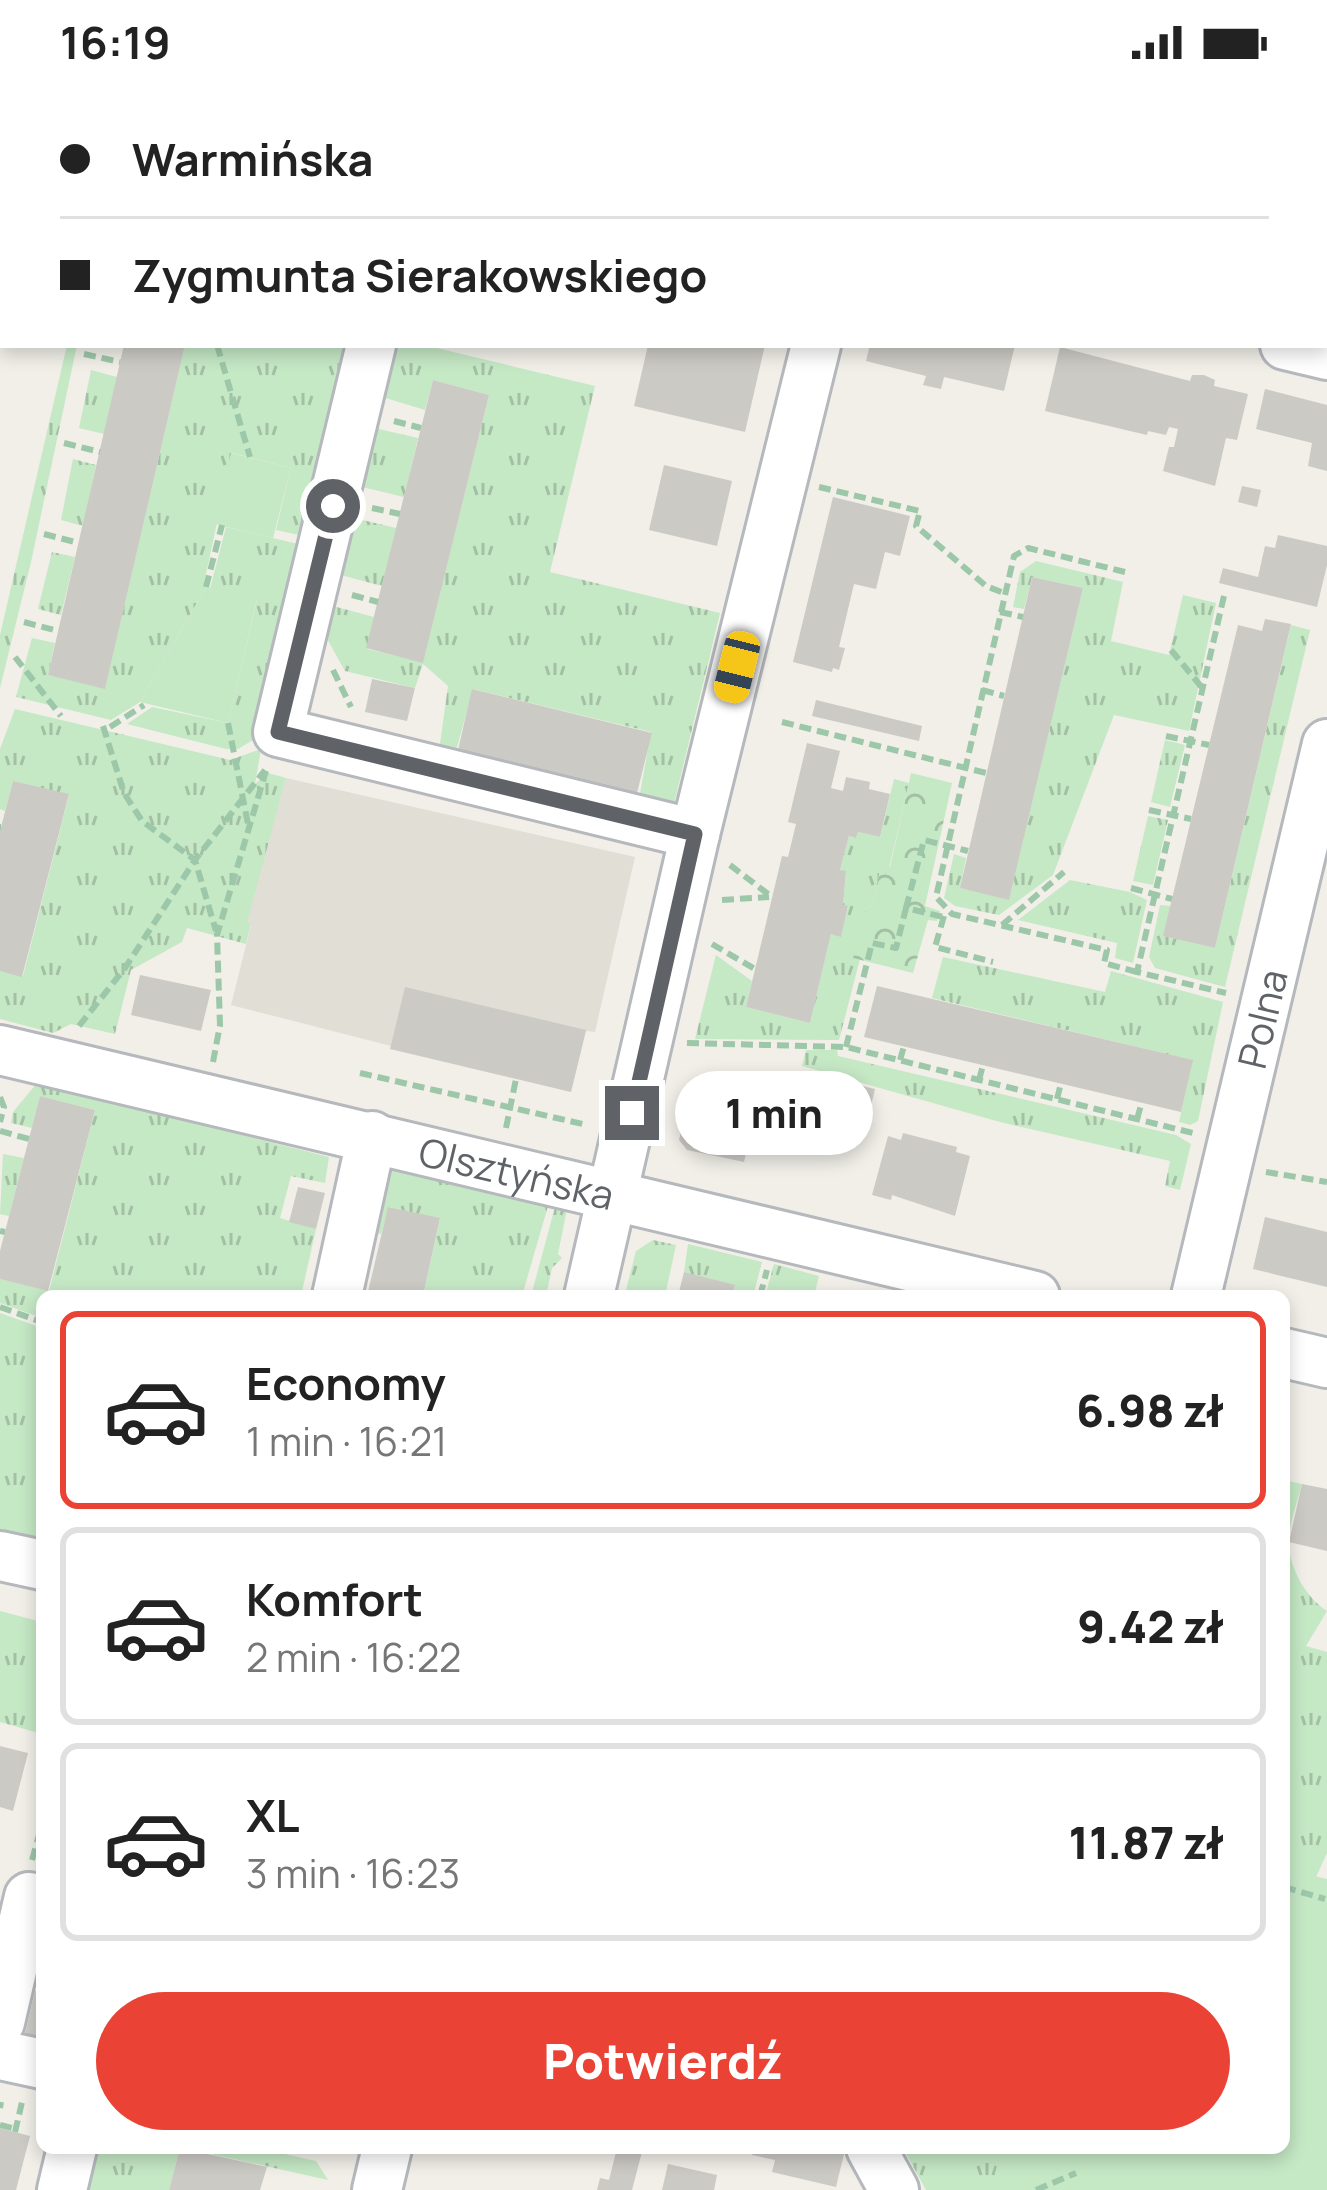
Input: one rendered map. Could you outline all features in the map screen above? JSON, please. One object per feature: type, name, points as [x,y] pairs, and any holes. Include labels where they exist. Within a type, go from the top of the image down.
[{"type":"street","points":[[370,348],[278,732],[712,849]]},
{"type":"street","points":[[591,1290],[613,1196],[712,849],[815,348]]},
{"type":"street","points":[[1296,348],[1327,356]]},
{"type":"street","name":"Polna","points":[[1197,1290],[1327,743]]},
{"type":"street","name":"Olsztyńska","points":[[0,1050],[1011,1290]]},
{"type":"street","points":[[338,1290],[372,1136]]},
{"type":"street","points":[[1290,1354],[1327,1363]]},
{"type":"street","points":[[0,1556],[36,1564]]},
{"type":"street","points":[[0,2023],[24,1896]]},
{"type":"street","points":[[0,2055],[32,2083]]},
{"type":"street","points":[[62,2190],[71,2154]]},
{"type":"street","points":[[377,2190],[386,2154]]},
{"type":"street","points":[[874,2154],[894,2190]]},
{"type":"path","points":[[218,348],[250,457]]},
{"type":"path","points":[[84,353],[120,362]]},
{"type":"path","points":[[64,443],[100,452]]},
{"type":"path","points":[[809,484],[920,511],[916,526],[986,586],[1004,593]]},
{"type":"path","points":[[206,587],[221,525]]},
{"type":"path","points":[[44,534],[75,542]]},
{"type":"path","points":[[1125,572],[1028,548],[1014,556],[936,897],[952,914],[1107,950],[1104,963],[1233,995]]},
{"type":"path","points":[[1137,972],[1224,596]]},
{"type":"path","points":[[1000,612],[1023,617]]},
{"type":"path","points":[[24,622],[58,631]]},
{"type":"path","points":[[1171,650],[1204,690]]},
{"type":"path","points":[[15,657],[61,716]]},
{"type":"path","points":[[982,690],[1004,696]]},
{"type":"path","points":[[144,705],[106,726],[124,793],[142,821],[195,860],[217,935],[220,1024],[212,1066]]},
{"type":"path","points":[[782,722],[986,773]]},
{"type":"path","points":[[228,723],[249,827]]},
{"type":"path","points":[[1166,736],[1209,745]]},
{"type":"path","points":[[74,1032],[124,968],[195,860],[267,768],[217,935]]},
{"type":"path","points":[[1149,810],[1191,818]]},
{"type":"path","points":[[846,1047],[872,943],[896,949],[924,840],[968,851]]},
{"type":"path","points":[[712,849],[772,897],[722,900]]},
{"type":"path","points":[[1001,925],[1064,872]]},
{"type":"path","points":[[1131,888],[1172,899]]},
{"type":"path","points":[[906,908],[943,917]]},
{"type":"path","points":[[946,908],[935,947],[993,962]]},
{"type":"path","points":[[712,944],[755,969]]},
{"type":"path","points":[[677,1042],[846,1047],[1202,1136]]},
{"type":"path","points":[[900,1060],[904,1046]]},
{"type":"path","points":[[980,1080],[983,1065]]},
{"type":"path","points":[[360,1073],[596,1127]]},
{"type":"path","points":[[505,1133],[517,1079]]},
{"type":"path","points":[[1057,1099],[1061,1083]]},
{"type":"path","points":[[0,1097],[4,1107],[0,1127],[29,1138]]},
{"type":"path","points":[[1137,1119],[1142,1102]]},
{"type":"path","points":[[1262,1171],[1327,1182]]},
{"type":"path","points":[[0,1307],[36,1320]]},
{"type":"path","points":[[1290,1889],[1325,1899]]},
{"type":"path","points":[[0,2125],[15,2130],[32,2083]]},
{"type":"path","points":[[1036,2190],[1076,2173]]},
{"type":"shaded area","points":[[286,778],[635,857],[595,1032],[586,1031],[571,1092],[231,1005],[251,925],[246,922]]},
{"type":"green space","points":[[66,348],[76,348],[0,688],[0,635]]},
{"type":"green space","points":[[184,348],[348,348],[299,535],[276,530],[291,468],[232,453],[206,587],[140,702],[111,720],[16,697],[32,638],[55,643],[48,675],[105,688]]},
{"type":"green space","points":[[389,348],[437,348],[595,386],[550,572],[720,613],[672,812],[638,805],[651,732],[473,689],[454,758],[439,751],[448,686],[423,664],[415,688],[345,671],[321,628],[329,605],[374,617],[367,649],[423,662],[489,395],[433,380],[425,410],[379,396]]},
{"type":"green space","points":[[91,370],[117,377],[104,434],[79,428]]},
{"type":"green space","points":[[370,427],[418,438],[404,497],[358,486]]},
{"type":"green space","points":[[231,453],[291,468],[273,538],[215,524]]},
{"type":"green space","points":[[73,459],[96,465],[83,526],[61,520]]},
{"type":"green space","points":[[350,517],[396,528],[382,586],[337,574]]},
{"type":"green space","points":[[226,527],[298,544],[253,740],[238,749],[127,724],[152,707],[228,723],[257,600],[210,589]]},
{"type":"green space","points":[[52,552],[75,557],[61,615],[38,609]]},
{"type":"green space","points":[[1036,561],[1123,582],[1111,641],[1169,655],[1183,595],[1216,603],[1189,731],[1114,715],[1053,875],[999,915],[955,906],[944,898],[954,854],[966,858],[960,888],[1009,899],[1083,588],[1032,577],[1024,609],[1013,607],[1020,572]]},
{"type":"green space","points":[[206,587],[257,599],[228,723],[140,702]]},
{"type":"green space","points":[[1291,625],[1310,630],[1225,987],[1155,968],[1149,957],[1160,905],[1171,906],[1164,936],[1215,948]]},
{"type":"green space","points":[[15,709],[230,760],[261,749],[255,784],[268,773],[286,778],[247,922],[251,924],[246,944],[187,928],[182,942],[131,970],[115,1034],[71,1024],[53,1033],[0,1019],[0,971],[23,976],[69,795],[13,781],[5,811],[0,809],[0,749]]},
{"type":"green space","points":[[1165,740],[1185,745],[1170,807],[1151,802]]},
{"type":"green space","points":[[911,773],[952,783],[925,906],[940,911],[937,921],[928,920],[913,973],[853,958],[881,866],[890,867]]},
{"type":"green space","points":[[894,779],[909,783],[889,868],[881,867],[872,906],[866,908],[854,957],[860,959],[839,1040],[695,1039],[716,955],[752,981],[746,1007],[810,1023],[831,934],[841,936],[848,907],[843,905],[846,872],[840,870],[849,836],[856,838],[858,832],[880,837]]},
{"type":"green space","points":[[1148,816],[1168,820],[1153,885],[1133,881]]},
{"type":"green space","points":[[1070,880],[1147,900],[1133,963],[1115,958],[1117,943],[1018,920]]},
{"type":"green space","points":[[943,957],[1105,992],[1111,971],[1223,1002],[1198,1121],[1179,1122],[1192,1060],[932,998]]},
{"type":"green space","points":[[806,1050],[837,1050],[838,1056],[1176,1135],[1191,1144],[1180,1190],[1165,1186],[1170,1161],[1000,1122],[802,1066]]},
{"type":"green space","points":[[37,1083],[329,1157],[325,1183],[291,1176],[280,1218],[316,1229],[302,1290],[49,1290],[95,1110],[40,1096],[32,1128],[11,1123],[13,1112]]},
{"type":"green space","points":[[3,1154],[24,1158],[9,1216],[0,1214]]},
{"type":"green space","points":[[383,1164],[548,1206],[524,1290],[424,1290],[440,1219],[389,1207],[381,1234],[369,1232]]},
{"type":"green space","points":[[555,1207],[567,1209],[558,1254],[562,1258],[552,1268],[547,1290],[533,1290]]},
{"type":"green space","points":[[653,1240],[676,1245],[666,1290],[626,1290],[636,1251]]},
{"type":"green space","points":[[688,1244],[762,1262],[755,1290],[734,1290],[735,1286],[684,1272]]},
{"type":"green space","points":[[774,1264],[819,1276],[816,1290],[767,1290]]},
{"type":"green space","points":[[0,1279],[45,1290],[36,1290],[36,1316],[0,1303]]},
{"type":"green space","points":[[0,1313],[36,1326],[36,1556],[0,1547]]},
{"type":"green space","points":[[1290,1481],[1302,1484],[1290,1529]]},
{"type":"green space","points":[[1290,1549],[1295,1572],[1327,1611],[1306,1646],[1327,1652],[1327,1853],[1316,1877],[1303,1933],[1290,1936]]},
{"type":"green space","points":[[0,1611],[36,1620],[36,1732],[0,1722]]},
{"type":"green space","points":[[1290,1870],[1327,1879],[1327,2190],[991,2190],[1000,2154],[1290,2154]]},
{"type":"green space","points":[[79,2154],[178,2154],[169,2190],[70,2190]]},
{"type":"green space","points":[[211,2154],[285,2154],[316,2161],[328,2180]]},
{"type":"green space","points":[[906,2154],[1070,2154],[1000,2190],[926,2190]]},
{"type":"building","points":[[123,348],[184,348],[105,689],[48,675]]},
{"type":"building","points":[[647,348],[764,348],[745,432],[634,406]]},
{"type":"building","points":[[869,348],[1014,348],[1004,391],[944,377],[941,389],[923,385],[926,376],[866,361]]},
{"type":"building","points":[[1060,348],[1190,381],[1192,375],[1204,375],[1215,380],[1214,386],[1248,394],[1237,440],[1226,438],[1215,486],[1163,471],[1178,429],[1169,427],[1166,435],[1148,431],[1147,435],[1045,411]]},
{"type":"building","points":[[433,380],[489,395],[423,663],[366,648]]},
{"type":"building","points":[[1265,389],[1327,405],[1327,471],[1308,466],[1312,443],[1256,429]]},
{"type":"building","points":[[664,465],[732,481],[717,546],[649,530]]},
{"type":"building","points":[[1242,486],[1261,490],[1257,507],[1238,502]]},
{"type":"building","points":[[833,497],[910,516],[900,556],[885,552],[876,589],[854,584],[839,647],[845,648],[839,670],[832,672],[793,662]]},
{"type":"building","points":[[1278,535],[1327,546],[1317,607],[1219,583],[1223,568],[1258,577],[1265,546],[1275,548]]},
{"type":"building","points":[[1032,577],[1083,588],[1009,900],[960,888]]},
{"type":"building","points":[[1265,619],[1291,624],[1215,948],[1163,936],[1238,625],[1262,631]]},
{"type":"building","points":[[372,679],[415,688],[407,721],[365,712]]},
{"type":"building","points":[[472,689],[652,733],[637,793],[458,750]]},
{"type":"building","points":[[816,700],[922,726],[919,741],[812,716]]},
{"type":"building","points":[[807,743],[840,751],[831,788],[843,791],[846,777],[870,782],[869,789],[890,794],[880,837],[858,832],[856,838],[849,836],[840,870],[846,871],[843,905],[848,906],[841,937],[831,934],[810,1023],[746,1007],[782,856],[788,857],[796,824],[788,822]]},
{"type":"building","points":[[13,781],[69,794],[22,977],[0,971],[0,831]]},
{"type":"building","points":[[140,975],[211,990],[201,1031],[131,1015]]},
{"type":"building","points":[[877,986],[1193,1060],[1181,1112],[864,1037]]},
{"type":"building","points":[[405,987],[586,1030],[571,1092],[390,1049]]},
{"type":"building","points":[[805,1072],[875,1089],[868,1118],[798,1101]]},
{"type":"building","points":[[691,1088],[758,1102],[744,1162],[687,1150],[679,1140]]},
{"type":"building","points":[[40,1096],[95,1110],[48,1290],[0,1279],[0,1251]]},
{"type":"building","points":[[903,1133],[957,1147],[956,1152],[970,1156],[955,1216],[892,1195],[891,1200],[872,1195],[888,1136],[901,1140]]},
{"type":"building","points":[[298,1187],[325,1193],[316,1229],[289,1222]]},
{"type":"building","points":[[388,1207],[440,1218],[424,1290],[368,1290]]},
{"type":"building","points":[[1265,1217],[1327,1232],[1327,1287],[1253,1269]]},
{"type":"building","points":[[684,1272],[735,1285],[734,1290],[680,1290]]},
{"type":"building","points":[[1302,1484],[1327,1489],[1327,1551],[1290,1542]]},
{"type":"building","points":[[0,1746],[28,1753],[13,1811],[0,1807]]},
{"type":"building","points":[[35,1991],[36,2038],[25,2034]]},
{"type":"building","points":[[0,2128],[30,2136],[16,2190],[0,2190]]},
{"type":"building","points":[[178,2154],[207,2154],[267,2167],[260,2190],[169,2190]]},
{"type":"building","points":[[616,2154],[641,2154],[632,2190],[597,2190],[600,2178],[609,2180]]},
{"type":"building","points":[[844,2154],[836,2187],[772,2172],[775,2160],[752,2155]]},
{"type":"building","points":[[668,2164],[717,2175],[714,2190],[662,2190]]},
{"type":"route","points":[[333,506],[278,732],[695,834],[632,1113]]}]
